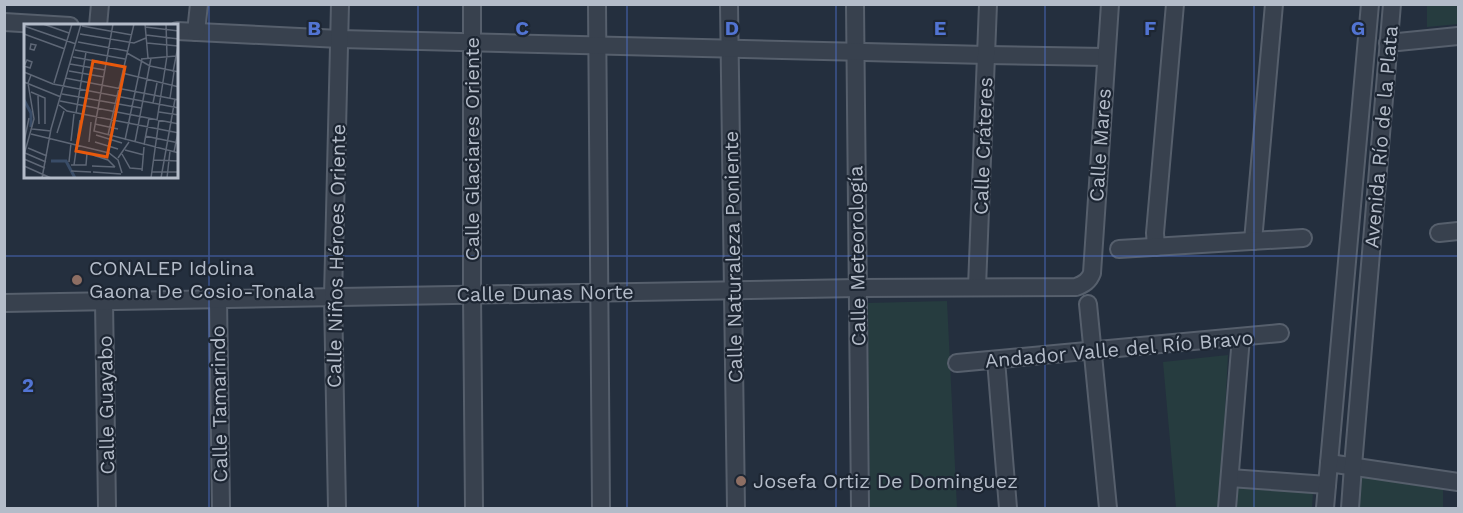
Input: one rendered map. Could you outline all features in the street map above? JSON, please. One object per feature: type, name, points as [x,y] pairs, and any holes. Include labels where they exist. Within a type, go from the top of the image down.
[{"type":"street","points":[[98,24],[100,4]]},
{"type":"street","points":[[196,32],[199,4]]},
{"type":"street","name":"Calle Niños Héroes Oriente","points":[[338,508],[333,297],[340,4]]},
{"type":"street","name":"Calle Glaciares Oriente","points":[[472,4],[474,508]]},
{"type":"street","points":[[597,4],[601,508]]},
{"type":"street","name":"Calle Naturaleza Poniente","points":[[729,4],[736,508]]},
{"type":"street","name":"Calle Meteorología","points":[[855,4],[860,508]]},
{"type":"street","name":"Calle Cráteres","points":[[977,287],[988,4]]},
{"type":"street","name":"Calle Mares","points":[[1085,283],[1090,279],[1092,273],[1110,4]]},
{"type":"street","points":[[1156,247],[1155,232],[1175,4]]},
{"type":"street","points":[[1253,241],[1274,4]]},
{"type":"street","name":"Avenida Río de la Plata","points":[[1325,508],[1370,4]]},
{"type":"street","name":"Avenida Río de la Plata","points":[[1350,508],[1392,4]]},
{"type":"street","points":[[4,22],[37,24]]},
{"type":"street","points":[[178,31],[472,43],[1106,57]]},
{"type":"street","points":[[1388,43],[1458,36]]},
{"type":"street","points":[[1439,233],[1458,231]]},
{"type":"street","points":[[1119,249],[1303,238]]},
{"type":"street","name":"Avenida Río de la Plata","points":[[1346,267],[1370,269]]},
{"type":"street","name":"Calle Dunas Norte","points":[[4,303],[857,288],[1076,287],[1085,283]]},
{"type":"street","name":"Calle Tamarindo","points":[[218,299],[221,508]]},
{"type":"street","name":"Calle Guayabo","points":[[104,301],[107,508]]},
{"type":"street","points":[[1088,304],[1108,508]]},
{"type":"street","name":"Andador Valle del Río Bravo","points":[[957,363],[1280,333]]},
{"type":"street","points":[[1227,508],[1241,337]]},
{"type":"street","points":[[996,360],[1008,508]]},
{"type":"street","points":[[1329,463],[1458,483]]},
{"type":"street","points":[[1230,478],[1328,485]]},
{"type":"green space","points":[[1427,5],[1458,5],[1458,24],[1427,27]]},
{"type":"green space","points":[[947,301],[957,508],[870,508],[868,303]]},
{"type":"green space","points":[[1228,355],[1220,508],[1176,508],[1163,362]]},
{"type":"green space","points":[[1360,475],[1443,489],[1443,507],[1359,508]]},
{"type":"green space","points":[[1237,487],[1313,492],[1312,508],[1236,508]]},
{"type":"place","name":"CONALEP Idolina Gaona De Cosio-Tonala","points":[[77,280]]},
{"type":"place","name":"Josefa Ortiz De Dominguez","points":[[741,481]]}]
